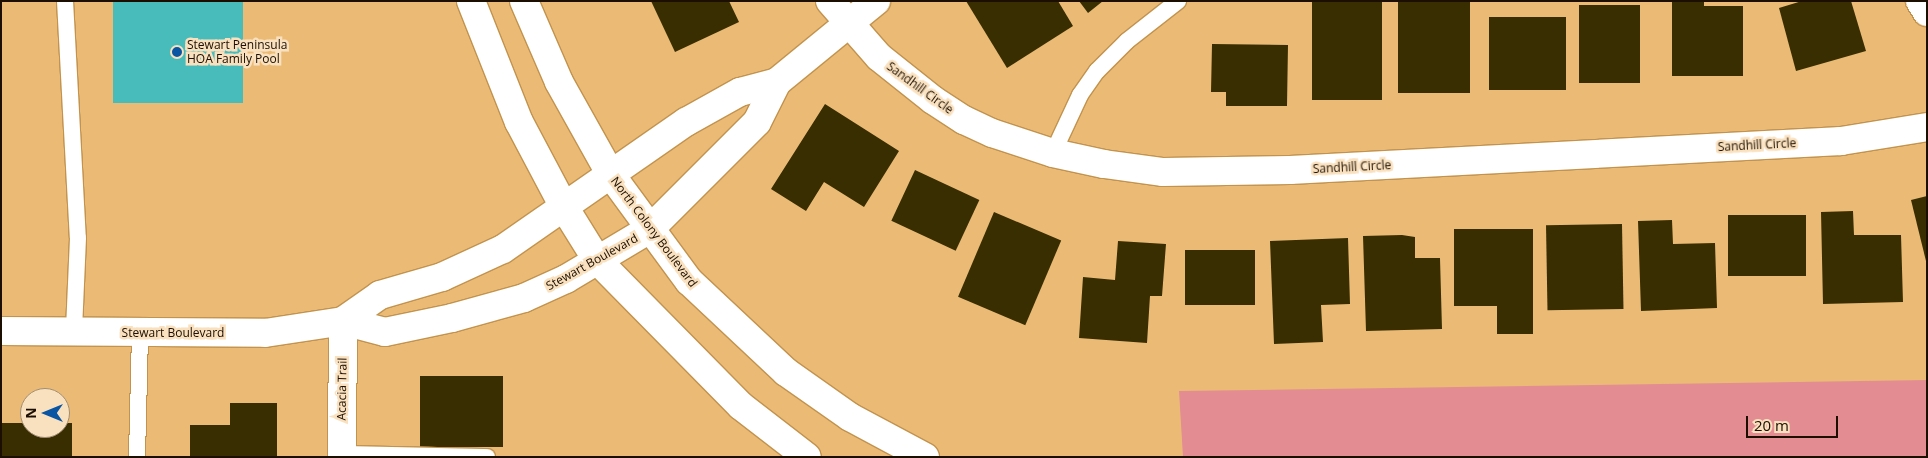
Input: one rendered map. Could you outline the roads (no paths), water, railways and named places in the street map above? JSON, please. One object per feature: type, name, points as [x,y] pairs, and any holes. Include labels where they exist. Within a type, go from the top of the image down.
[{"type":"street","points":[[471,1],[519,122],[564,207],[598,260],[741,406],[807,457]]},
{"type":"street","name":"North Colony Boulevard","points":[[524,1],[558,82],[611,176],[689,281],[786,372],[850,417],[925,457]]},
{"type":"street","name":"Sandhill Circle","points":[[830,1],[878,57],[933,100],[992,133],[1053,153],[1104,164],[1163,172],[1290,170],[1841,140],[1927,127]]},
{"type":"street","name":"Stewart Boulevard","points":[[343,321],[380,296],[442,277],[503,249],[611,176],[686,122],[740,92],[777,82],[876,1]]},
{"type":"street","points":[[1920,1],[1927,12]]},
{"type":"street","name":"Stewart Boulevard","points":[[1,331],[74,331],[140,334],[265,333],[343,321],[385,332],[452,318],[524,298],[566,279],[650,229],[757,122],[777,82]]},
{"type":"street","name":"Acacia Trail","points":[[342,455],[343,321]]},
{"type":"lane","points":[[64,1],[78,238],[74,331]]},
{"type":"lane","points":[[1053,153],[1080,95],[1098,71],[1127,41],[1178,1]]},
{"type":"lane","points":[[137,457],[140,334]]},
{"type":"lane","points":[[342,455],[487,457]]},
{"type":"water","name":"Stewart Peninsula HOA Family Pool","points":[[113,1],[243,1],[243,103],[113,103]]},
{"type":"place","name":"Stewart Peninsula HOA Family Pool","points":[[177,52]]}]
